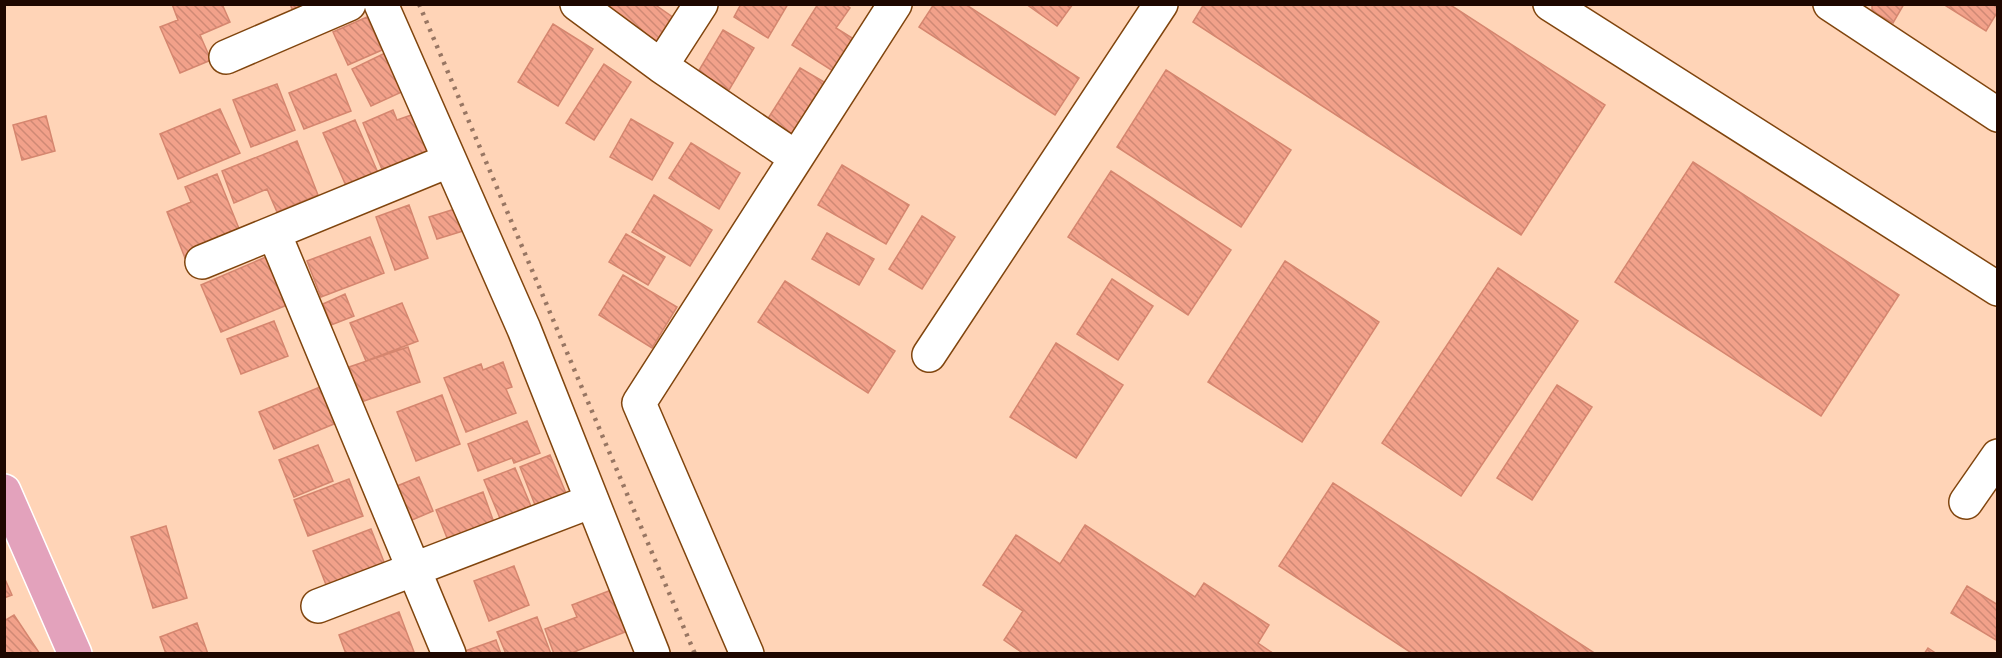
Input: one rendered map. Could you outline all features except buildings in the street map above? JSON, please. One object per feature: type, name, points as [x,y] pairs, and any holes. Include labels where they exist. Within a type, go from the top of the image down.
[{"type":"main road","points":[[4,491],[75,654]]},
{"type":"street","points":[[226,57],[350,4]]},
{"type":"street","points":[[381,4],[448,161],[524,329],[653,654]]},
{"type":"street","points":[[577,4],[661,66],[795,157]]},
{"type":"street","points":[[661,66],[701,4]]},
{"type":"street","points":[[747,654],[639,403],[895,4]]},
{"type":"street","points":[[929,355],[1161,4]]},
{"type":"street","points":[[1550,4],[1998,289]]},
{"type":"street","points":[[1830,4],[1998,115]]},
{"type":"street","points":[[202,262],[448,161]]},
{"type":"street","points":[[273,233],[449,654]]},
{"type":"street","points":[[1966,502],[1998,456]]},
{"type":"street","points":[[318,606],[592,501]]},
{"type":"railway","points":[[419,4],[695,654]]}]
